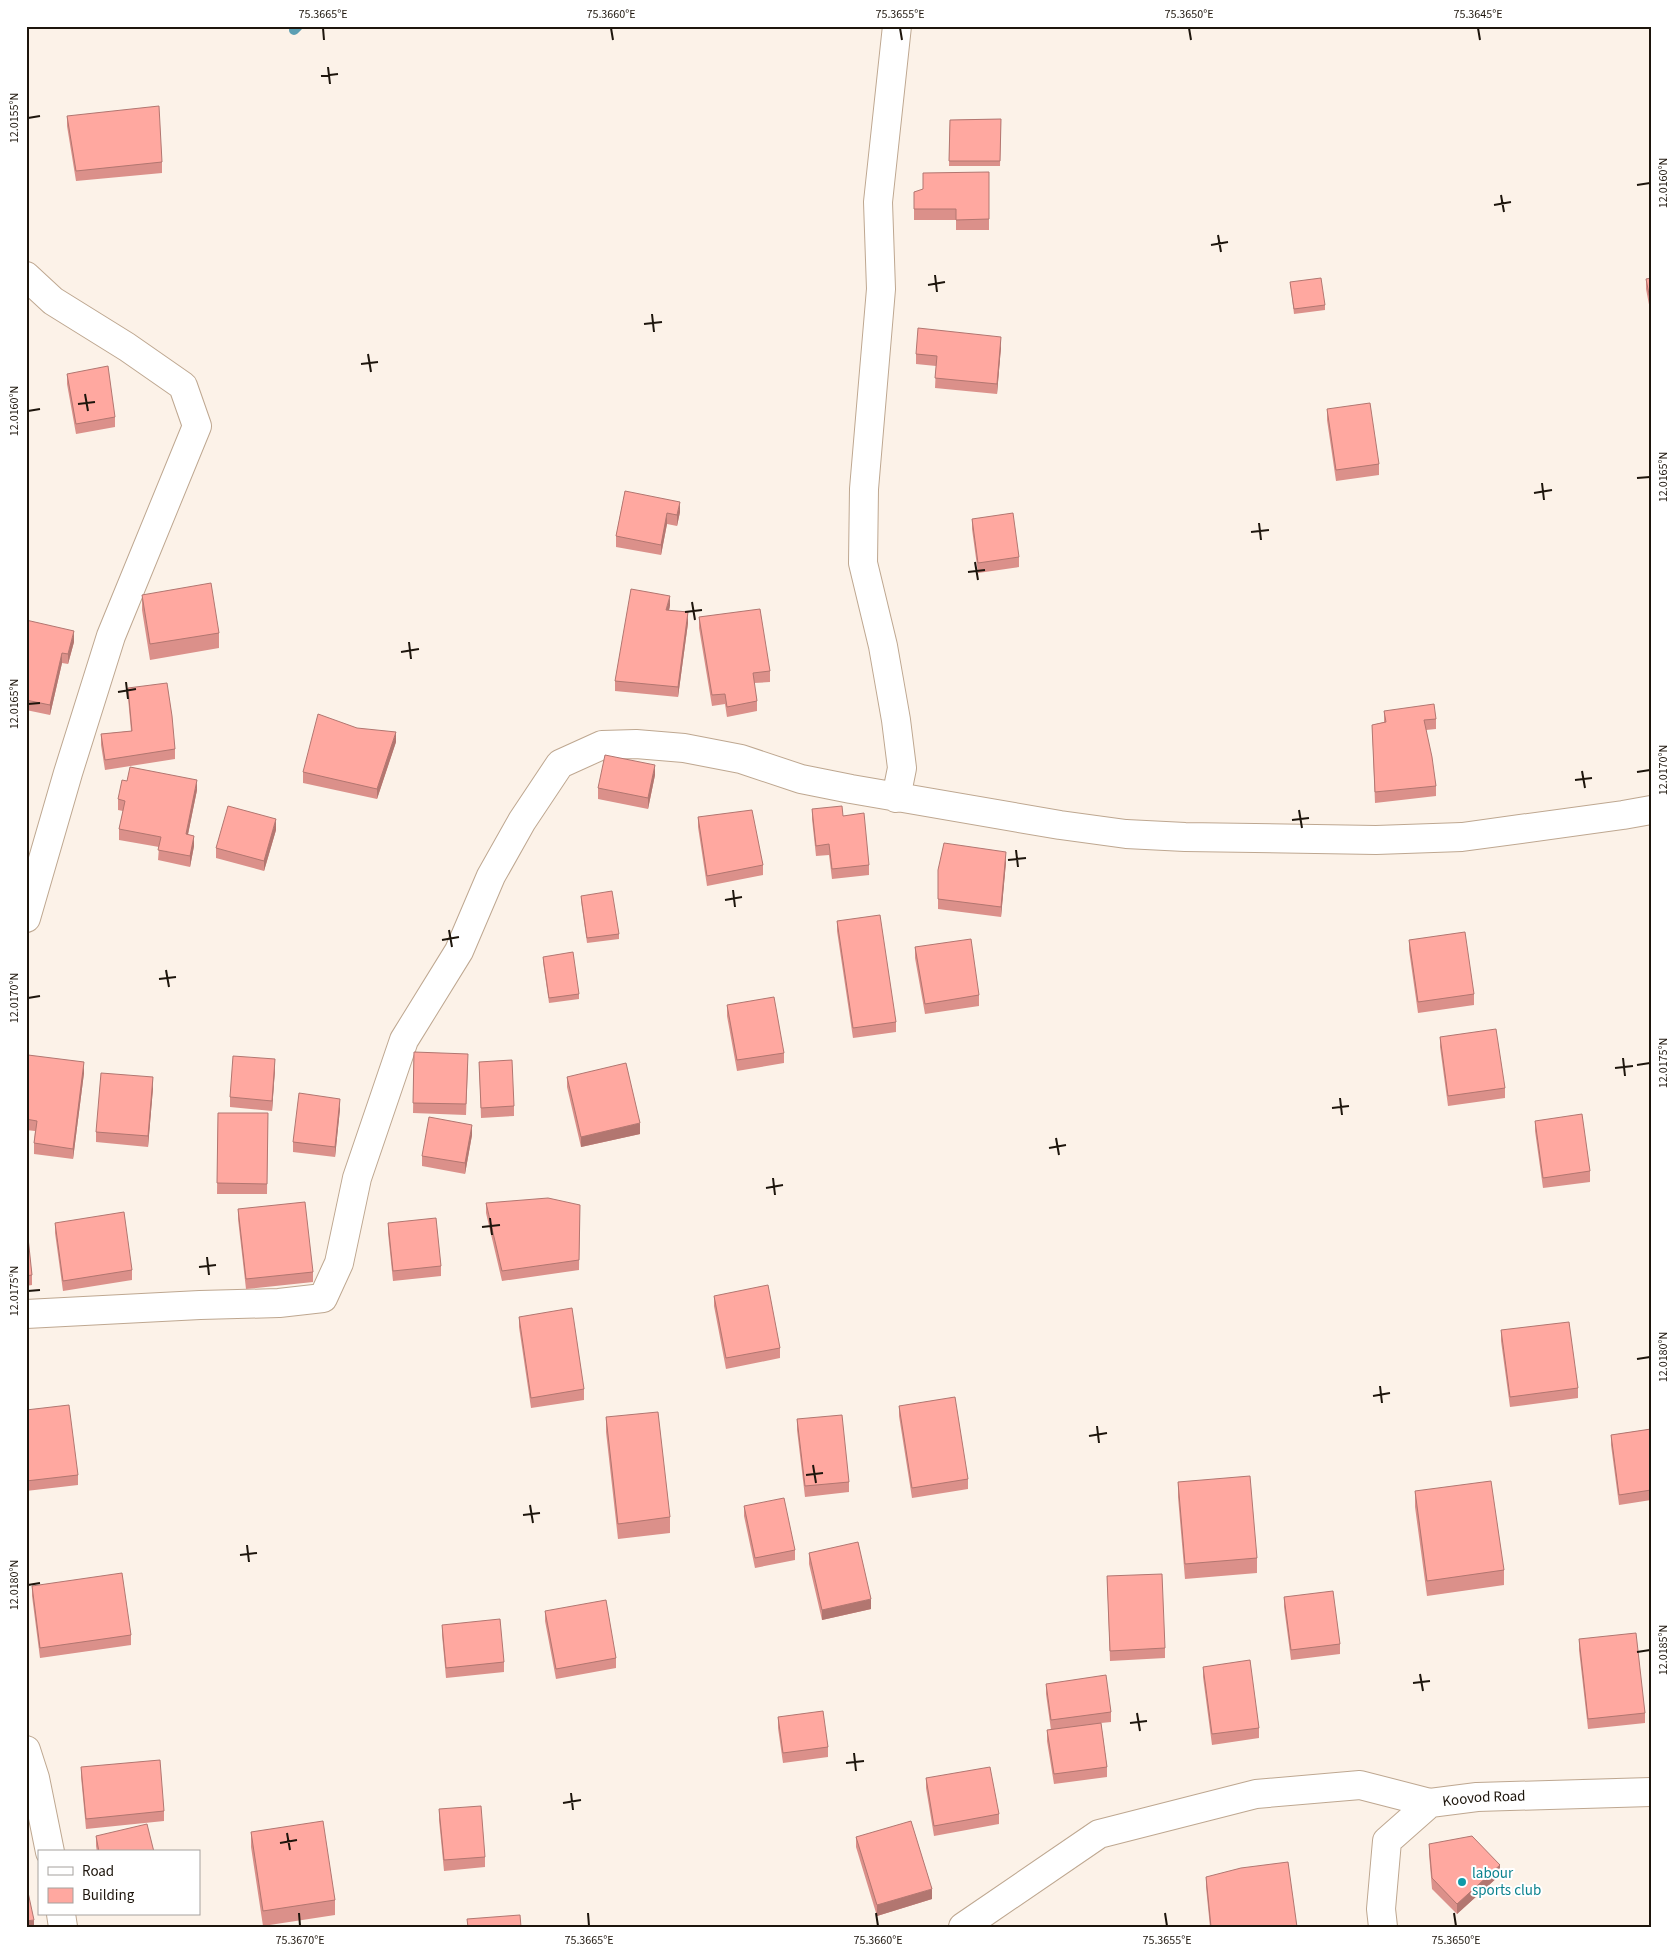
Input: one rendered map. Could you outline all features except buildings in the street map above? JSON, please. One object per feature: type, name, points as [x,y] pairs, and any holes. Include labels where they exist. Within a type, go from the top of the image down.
[{"type":"street","points":[[896,798],[902,768],[896,720],[883,646],[863,563],[864,489],[882,289],[878,202],[897,26]]},
{"type":"street","points":[[26,276],[53,301],[127,347],[183,386],[197,426],[111,636],[65,782],[26,918]]},
{"type":"street","points":[[26,1314],[279,1303],[323,1298],[339,1263],[357,1178],[404,1040],[459,951],[495,868],[522,821],[560,764],[602,745],[636,744],[684,748],[741,759],[801,779],[896,798],[1126,834],[1185,837],[1376,840],[1462,837],[1651,810]]},
{"type":"street","points":[[26,1750],[35,1778],[50,1850]]},
{"type":"street","points":[[963,1927],[1099,1834],[1256,1794],[1360,1785],[1430,1803]]},
{"type":"street","name":"Koovod Road","points":[[1383,1927],[1381,1909],[1387,1841],[1430,1803],[1477,1797],[1651,1792]]},
{"type":"waterway","points":[[294,30],[298,26]]},
{"type":"place","name":"labour sports club","points":[[1462,1882]]}]
